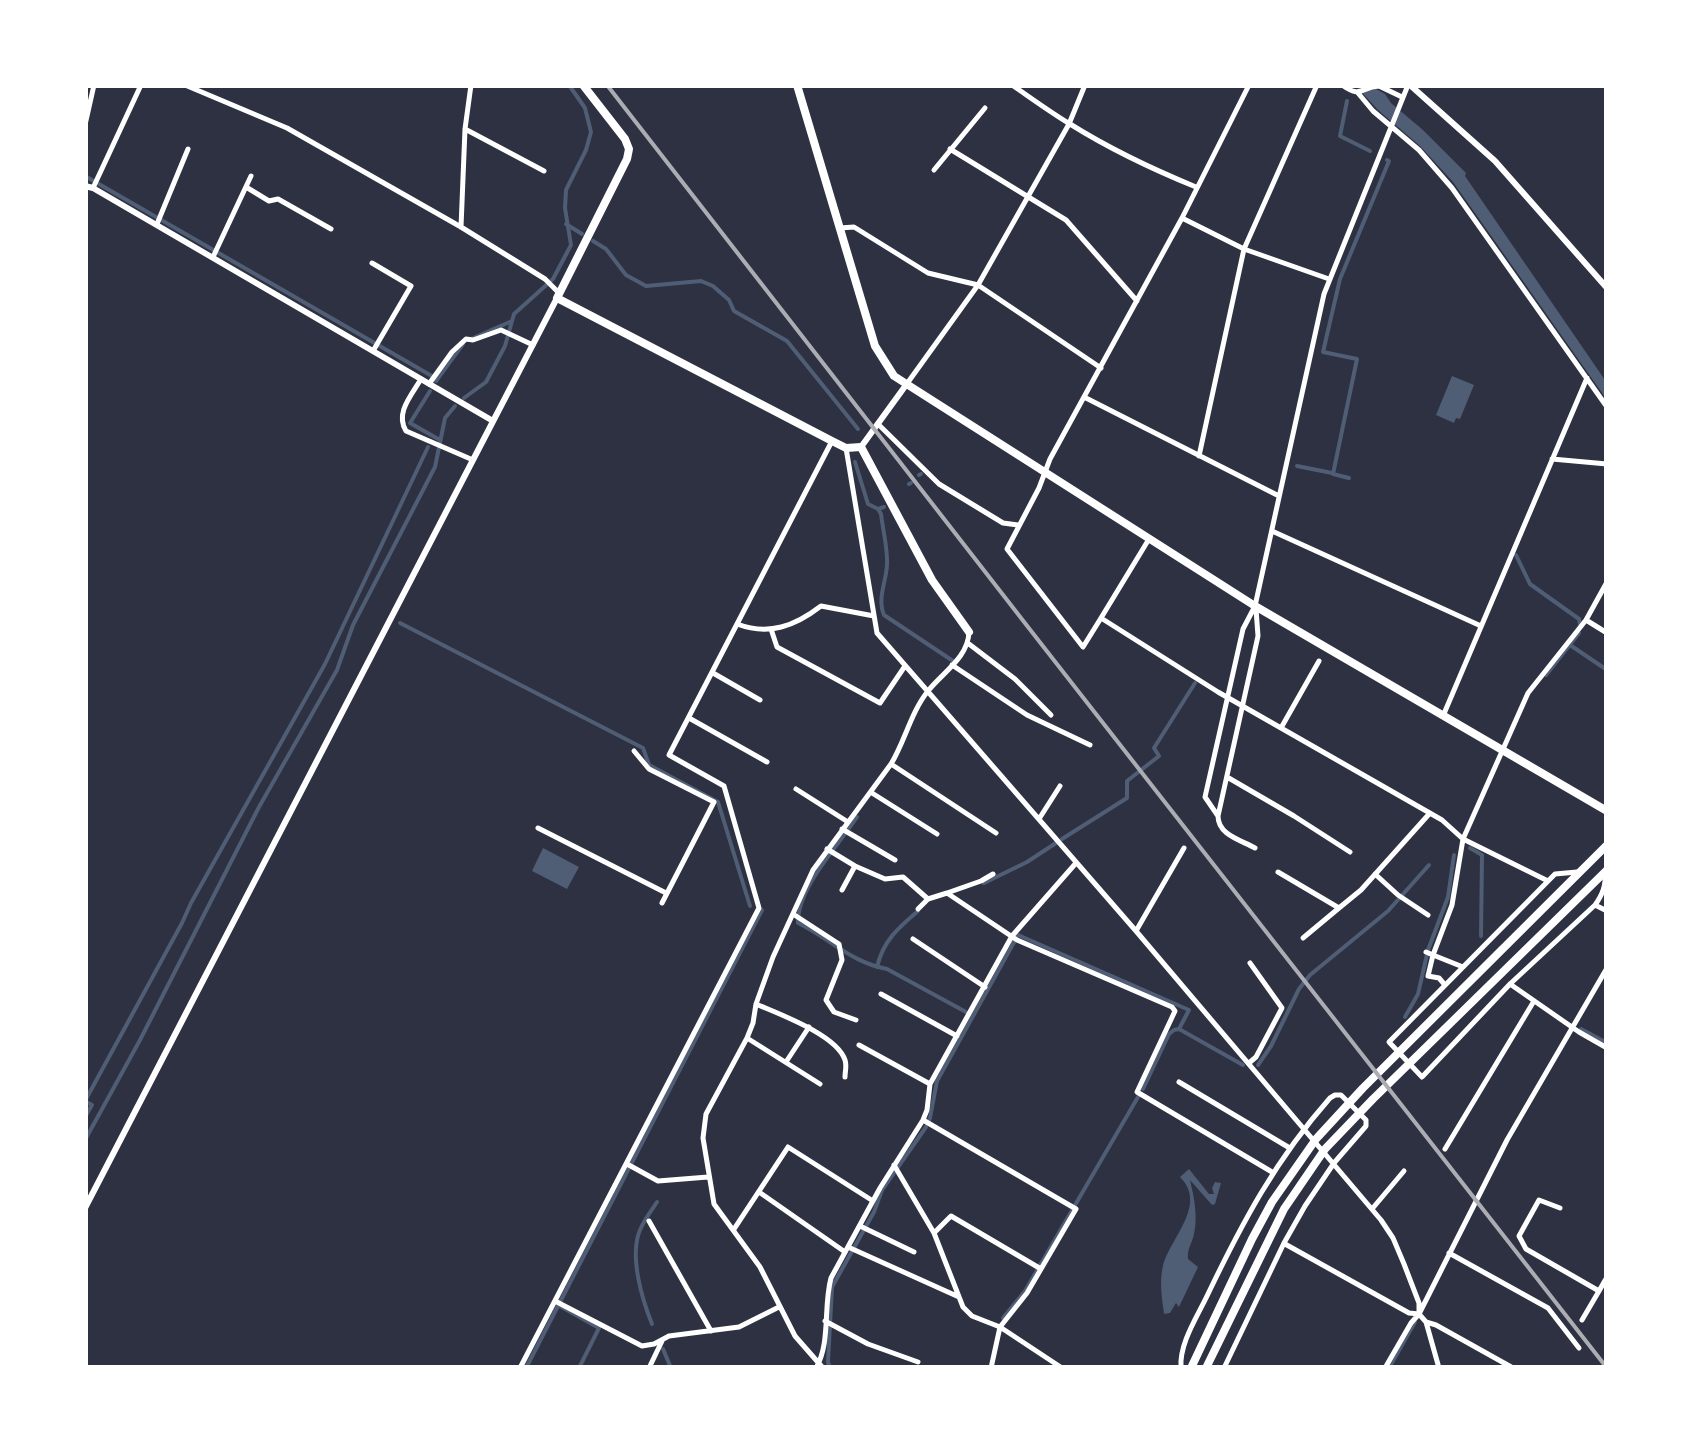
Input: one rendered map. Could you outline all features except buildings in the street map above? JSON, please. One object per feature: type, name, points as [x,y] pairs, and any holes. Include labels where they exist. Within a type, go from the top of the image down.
[{"type":"main road","points":[[583,85],[629,148],[558,295],[832,442],[846,448],[862,447],[932,580],[969,632]]},
{"type":"main road","points":[[797,85],[875,346],[894,376],[1255,606],[1607,811]]},
{"type":"main road","points":[[1191,1368],[1252,1239],[1288,1177],[1316,1139],[1607,845]]},
{"type":"main road","points":[[1206,1368],[1264,1246],[1299,1185],[1326,1148],[1606,871]]},
{"type":"street","points":[[85,126],[94,85]]},
{"type":"street","points":[[141,85],[93,184],[376,346],[420,378],[432,379],[494,421]]},
{"type":"street","points":[[85,1208],[558,295],[545,279],[287,128],[185,85]]},
{"type":"street","points":[[460,227],[470,85]]},
{"type":"street","points":[[1012,85],[1069,124],[1143,165],[1196,187]]},
{"type":"street","points":[[862,447],[978,285],[1069,124],[1085,85]]},
{"type":"street","points":[[1150,539],[1083,647],[1007,549],[1249,85]]},
{"type":"street","points":[[1198,456],[1244,250],[1318,85]]},
{"type":"street","points":[[1342,85],[1359,93],[1419,150],[1452,188],[1607,406]]},
{"type":"street","points":[[1218,816],[1205,796],[1242,629],[1255,606],[1330,278],[1409,85],[1495,161],[1607,288]]},
{"type":"street","points":[[1359,93],[1379,86],[1403,98]]},
{"type":"street","points":[[934,170],[985,108]]},
{"type":"street","points":[[464,130],[544,172]]},
{"type":"street","points":[[159,219],[188,149]]},
{"type":"street","points":[[950,149],[1072,226],[1137,301]]},
{"type":"street","points":[[215,252],[251,176]]},
{"type":"street","points":[[246,187],[269,200],[278,199],[331,229]]},
{"type":"street","points":[[1182,218],[1244,250],[1330,278]]},
{"type":"street","points":[[840,228],[854,228],[928,273],[978,285],[1101,368]]},
{"type":"street","points":[[372,263],[411,286],[376,346]]},
{"type":"street","points":[[432,379],[462,341],[501,330],[533,345]]},
{"type":"street","points":[[420,378],[402,413],[406,431],[473,460]]},
{"type":"street","points":[[1442,716],[1587,378]]},
{"type":"street","points":[[1084,397],[1279,496]]},
{"type":"street","points":[[878,424],[939,484],[1003,523],[1018,525]]},
{"type":"street","points":[[520,1368],[558,1303],[759,908],[724,786],[670,755],[832,442]]},
{"type":"street","points":[[846,448],[877,633],[1372,1209],[1394,1238],[1419,1303],[1419,1314]]},
{"type":"street","points":[[1552,459],[1607,464]]},
{"type":"street","points":[[1272,530],[1481,626]]},
{"type":"street","points":[[1446,986],[1439,978],[1428,976],[1429,953],[1452,905],[1463,839],[1531,688],[1586,620],[1607,582]]},
{"type":"street","points":[[737,624],[780,629],[821,606],[874,616]]},
{"type":"street","points":[[1255,606],[1258,636],[1218,816],[1222,831],[1255,848]]},
{"type":"street","points":[[1101,618],[1227,697],[1442,820],[1463,839],[1548,881]]},
{"type":"street","points":[[1586,620],[1607,633]]},
{"type":"street","points":[[771,629],[777,647],[880,703],[905,666]]},
{"type":"street","points":[[820,1366],[794,1336],[760,1267],[714,1204],[703,1124],[747,1038],[756,1004],[813,870],[846,831],[848,822],[891,764],[928,691],[969,644],[969,632]]},
{"type":"street","points":[[969,644],[1016,679],[1051,715]]},
{"type":"street","points":[[1281,728],[1320,662]]},
{"type":"street","points":[[952,665],[1026,716],[1090,746]]},
{"type":"street","points":[[713,673],[760,700]]},
{"type":"street","points":[[689,718],[767,762]]},
{"type":"street","points":[[634,751],[649,769],[714,802],[662,904]]},
{"type":"street","points":[[891,764],[996,833]]},
{"type":"street","points":[[1227,777],[1350,852]]},
{"type":"street","points":[[1039,819],[1060,786]]},
{"type":"street","points":[[796,789],[848,822]]},
{"type":"street","points":[[872,792],[937,834]]},
{"type":"street","points":[[1304,938],[1361,890],[1430,813]]},
{"type":"street","points":[[538,828],[666,894]]},
{"type":"street","points":[[846,831],[895,860]]},
{"type":"street","points":[[1136,931],[1184,848]]},
{"type":"street","points":[[830,851],[885,879],[903,877],[928,899]]},
{"type":"street","points":[[820,1366],[831,1278],[862,1228],[873,1201],[926,1122],[930,1084],[985,987],[1015,938],[1076,863]]},
{"type":"street","points":[[842,890],[855,866]]},
{"type":"street","points":[[1579,872],[1555,874],[1388,1042],[1422,1077],[1510,984],[1595,905],[1606,882],[1606,871]]},
{"type":"street","points":[[1278,872],[1338,908]]},
{"type":"street","points":[[918,908],[928,899],[993,874]]},
{"type":"street","points":[[1375,874],[1428,915]]},
{"type":"street","points":[[948,893],[1015,938],[1172,1007],[1175,1011],[1137,1092],[1272,1172]]},
{"type":"street","points":[[1595,905],[1607,911]]},
{"type":"street","points":[[795,916],[840,944],[842,960],[826,1000],[834,1012],[856,1020]]},
{"type":"street","points":[[913,939],[985,987]]},
{"type":"street","points":[[1429,953],[1464,967]]},
{"type":"street","points":[[1249,1063],[1256,1058],[1282,1008],[1250,963]]},
{"type":"street","points":[[1385,1368],[1419,1314],[1508,1140],[1607,968]]},
{"type":"street","points":[[1510,984],[1607,1048]]},
{"type":"street","points":[[881,994],[957,1036]]},
{"type":"street","points":[[1445,1149],[1534,1001]]},
{"type":"street","points":[[756,1004],[826,1040],[845,1060],[845,1077]]},
{"type":"street","points":[[786,1062],[809,1028]]},
{"type":"street","points":[[747,1038],[820,1084]]},
{"type":"street","points":[[858,1045],[930,1084]]},
{"type":"street","points":[[1179,1082],[1288,1147]]},
{"type":"street","points":[[1180,1368],[1188,1336],[1236,1235],[1272,1172],[1330,1098],[1341,1096],[1366,1120],[1362,1132],[1334,1163],[1305,1206],[1224,1368]]},
{"type":"street","points":[[926,1122],[1076,1209],[1039,1268],[1028,1294],[1000,1327],[991,1368]]},
{"type":"street","points":[[734,1228],[788,1146],[873,1201]]},
{"type":"street","points":[[629,1165],[658,1181],[708,1177]]},
{"type":"street","points":[[896,1168],[934,1234],[961,1304],[972,1316],[1000,1327],[1062,1368]]},
{"type":"street","points":[[1372,1209],[1404,1171]]},
{"type":"street","points":[[759,1192],[849,1250],[959,1297]]},
{"type":"street","points":[[1560,1208],[1539,1200],[1520,1236],[1526,1249],[1599,1291]]},
{"type":"street","points":[[934,1234],[951,1216],[1039,1268]]},
{"type":"street","points":[[649,1220],[711,1331]]},
{"type":"street","points":[[862,1228],[914,1252]]},
{"type":"street","points":[[1284,1244],[1419,1314],[1426,1322],[1439,1368]]},
{"type":"street","points":[[1449,1254],[1548,1308],[1578,1348]]},
{"type":"street","points":[[1582,1320],[1607,1277]]},
{"type":"street","points":[[558,1303],[642,1346],[670,1336],[740,1327],[779,1307]]},
{"type":"street","points":[[828,1322],[868,1344],[918,1362]]},
{"type":"street","points":[[1426,1322],[1512,1368]]},
{"type":"street","points":[[649,1368],[662,1340]]},
{"type":"water","points":[[1355,85],[1369,85],[1385,94],[1466,173],[1607,383],[1607,400],[1453,182]]},
{"type":"water","points":[[1452,376],[1474,385],[1460,419],[1456,418],[1454,423],[1436,415]]},
{"type":"water","points":[[543,848],[579,867],[567,889],[532,871]]},
{"type":"water","points":[[1189,1169],[1209,1194],[1214,1194],[1215,1182],[1221,1183],[1212,1205],[1190,1180],[1196,1220],[1188,1259],[1198,1267],[1179,1307],[1176,1303],[1170,1313],[1164,1314],[1162,1272],[1189,1210],[1188,1188],[1180,1177]]},
{"type":"waterway","points":[[464,398],[486,382],[505,346],[514,314],[553,279],[571,245],[566,190],[591,132],[585,108],[569,85]]},
{"type":"waterway","points":[[1347,101],[1340,136],[1370,151]]},
{"type":"waterway","points":[[1349,478],[1333,474],[1357,359],[1323,352],[1340,279],[1387,160]]},
{"type":"waterway","points":[[85,176],[437,379]]},
{"type":"waterway","points":[[566,224],[582,234]]},
{"type":"waterway","points":[[593,241],[606,249],[626,275],[646,286],[701,281],[713,286],[729,300],[734,311],[787,341],[858,429]]},
{"type":"waterway","points":[[471,339],[512,321]]},
{"type":"waterway","points":[[436,381],[463,344]]},
{"type":"waterway","points":[[430,391],[410,423],[440,440]]},
{"type":"waterway","points":[[85,1140],[259,807],[337,670],[353,625],[435,467],[445,418],[455,406]]},
{"type":"waterway","points":[[85,1101],[325,664],[428,447]]},
{"type":"waterway","points":[[855,462],[868,504],[878,509],[884,507]]},
{"type":"waterway","points":[[1297,466],[1332,473]]},
{"type":"waterway","points":[[878,509],[887,553],[884,615],[953,661]]},
{"type":"waterway","points":[[1516,555],[1530,584],[1579,619],[1580,624]]},
{"type":"waterway","points":[[400,623],[643,748],[649,765],[718,802],[750,906]]},
{"type":"waterway","points":[[1546,675],[1579,633]]},
{"type":"waterway","points":[[1570,645],[1607,670]]},
{"type":"waterway","points":[[1062,839],[1127,798],[1127,781],[1159,756],[1154,748],[1195,683]]},
{"type":"waterway","points":[[857,817],[811,882],[798,923],[852,956],[887,969],[966,1012]]},
{"type":"waterway","points":[[984,883],[1056,843]]},
{"type":"waterway","points":[[1470,848],[1482,855],[1481,936]]},
{"type":"waterway","points":[[1405,1017],[1418,994],[1428,950],[1448,897],[1454,855]]},
{"type":"waterway","points":[[1258,1065],[1310,975],[1388,911],[1429,865]]},
{"type":"waterway","points":[[526,1368],[762,910]]},
{"type":"waterway","points":[[877,967],[892,936],[918,911]]},
{"type":"waterway","points":[[830,1368],[832,1287],[882,1190],[926,1127],[937,1081],[1018,935],[1189,1010],[1179,1029],[1243,1065]]},
{"type":"waterway","points":[[1143,1089],[1169,1034],[1179,1029]]},
{"type":"waterway","points":[[1581,1029],[1607,1043]]},
{"type":"waterway","points":[[1003,1318],[1025,1291],[1138,1097]]},
{"type":"waterway","points":[[85,1101],[92,1105],[85,1117]]},
{"type":"waterway","points":[[652,1324],[641,1290],[636,1252],[640,1230],[657,1202]]},
{"type":"waterway","points":[[558,1305],[599,1328],[579,1368]]},
{"type":"waterway","points":[[1389,1368],[1415,1322]]},
{"type":"waterway","points":[[663,1349],[671,1368]]},
{"type":"railway","points":[[607,85],[1607,1368]]}]
